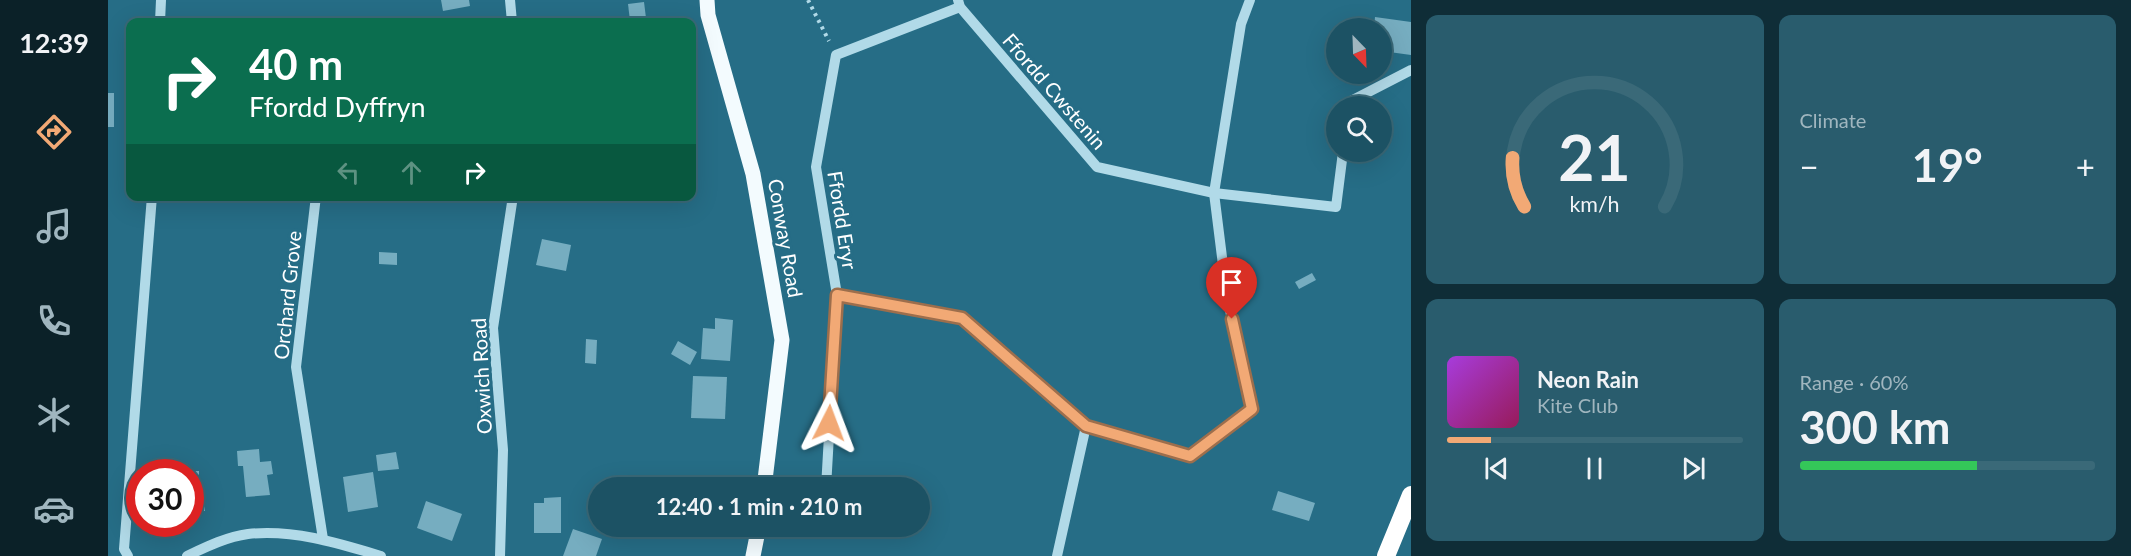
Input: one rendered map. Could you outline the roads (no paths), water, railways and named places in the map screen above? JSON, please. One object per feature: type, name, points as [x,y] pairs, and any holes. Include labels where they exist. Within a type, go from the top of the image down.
[{"type":"highway","points":[[1386,556],[1411,495]]},
{"type":"main road","name":"Conway Road","points":[[707,0],[708,15],[753,174],[782,340],[765,477]]},
{"type":"main road","points":[[753,556],[757,537]]},
{"type":"street","points":[[160,18],[161,0]]},
{"type":"street","points":[[510,0],[512,18]]},
{"type":"street","points":[[837,295],[962,318],[1086,426],[1190,456],[1252,409],[1227,297],[1214,193],[1241,24],[1250,0]]},
{"type":"street","name":"Ffordd Cwstenin","points":[[959,4],[1097,167],[1214,193],[1336,207],[1342,162]]},
{"type":"street","name":"Ffordd Eryr","points":[[827,477],[837,295],[816,166],[836,55],[959,4]]},
{"type":"street","points":[[1361,96],[1411,70]]},
{"type":"street","points":[[128,556],[124,549],[152,201]]},
{"type":"street","name":"Orchard Grove","points":[[315,201],[296,367],[323,539]]},
{"type":"street","name":"Oxwich Road","points":[[500,556],[503,450],[493,328],[512,201]]},
{"type":"street","points":[[1057,556],[1086,426]]},
{"type":"street","points":[[187,556],[216,542],[248,534],[276,534],[323,539],[381,556]]}]
